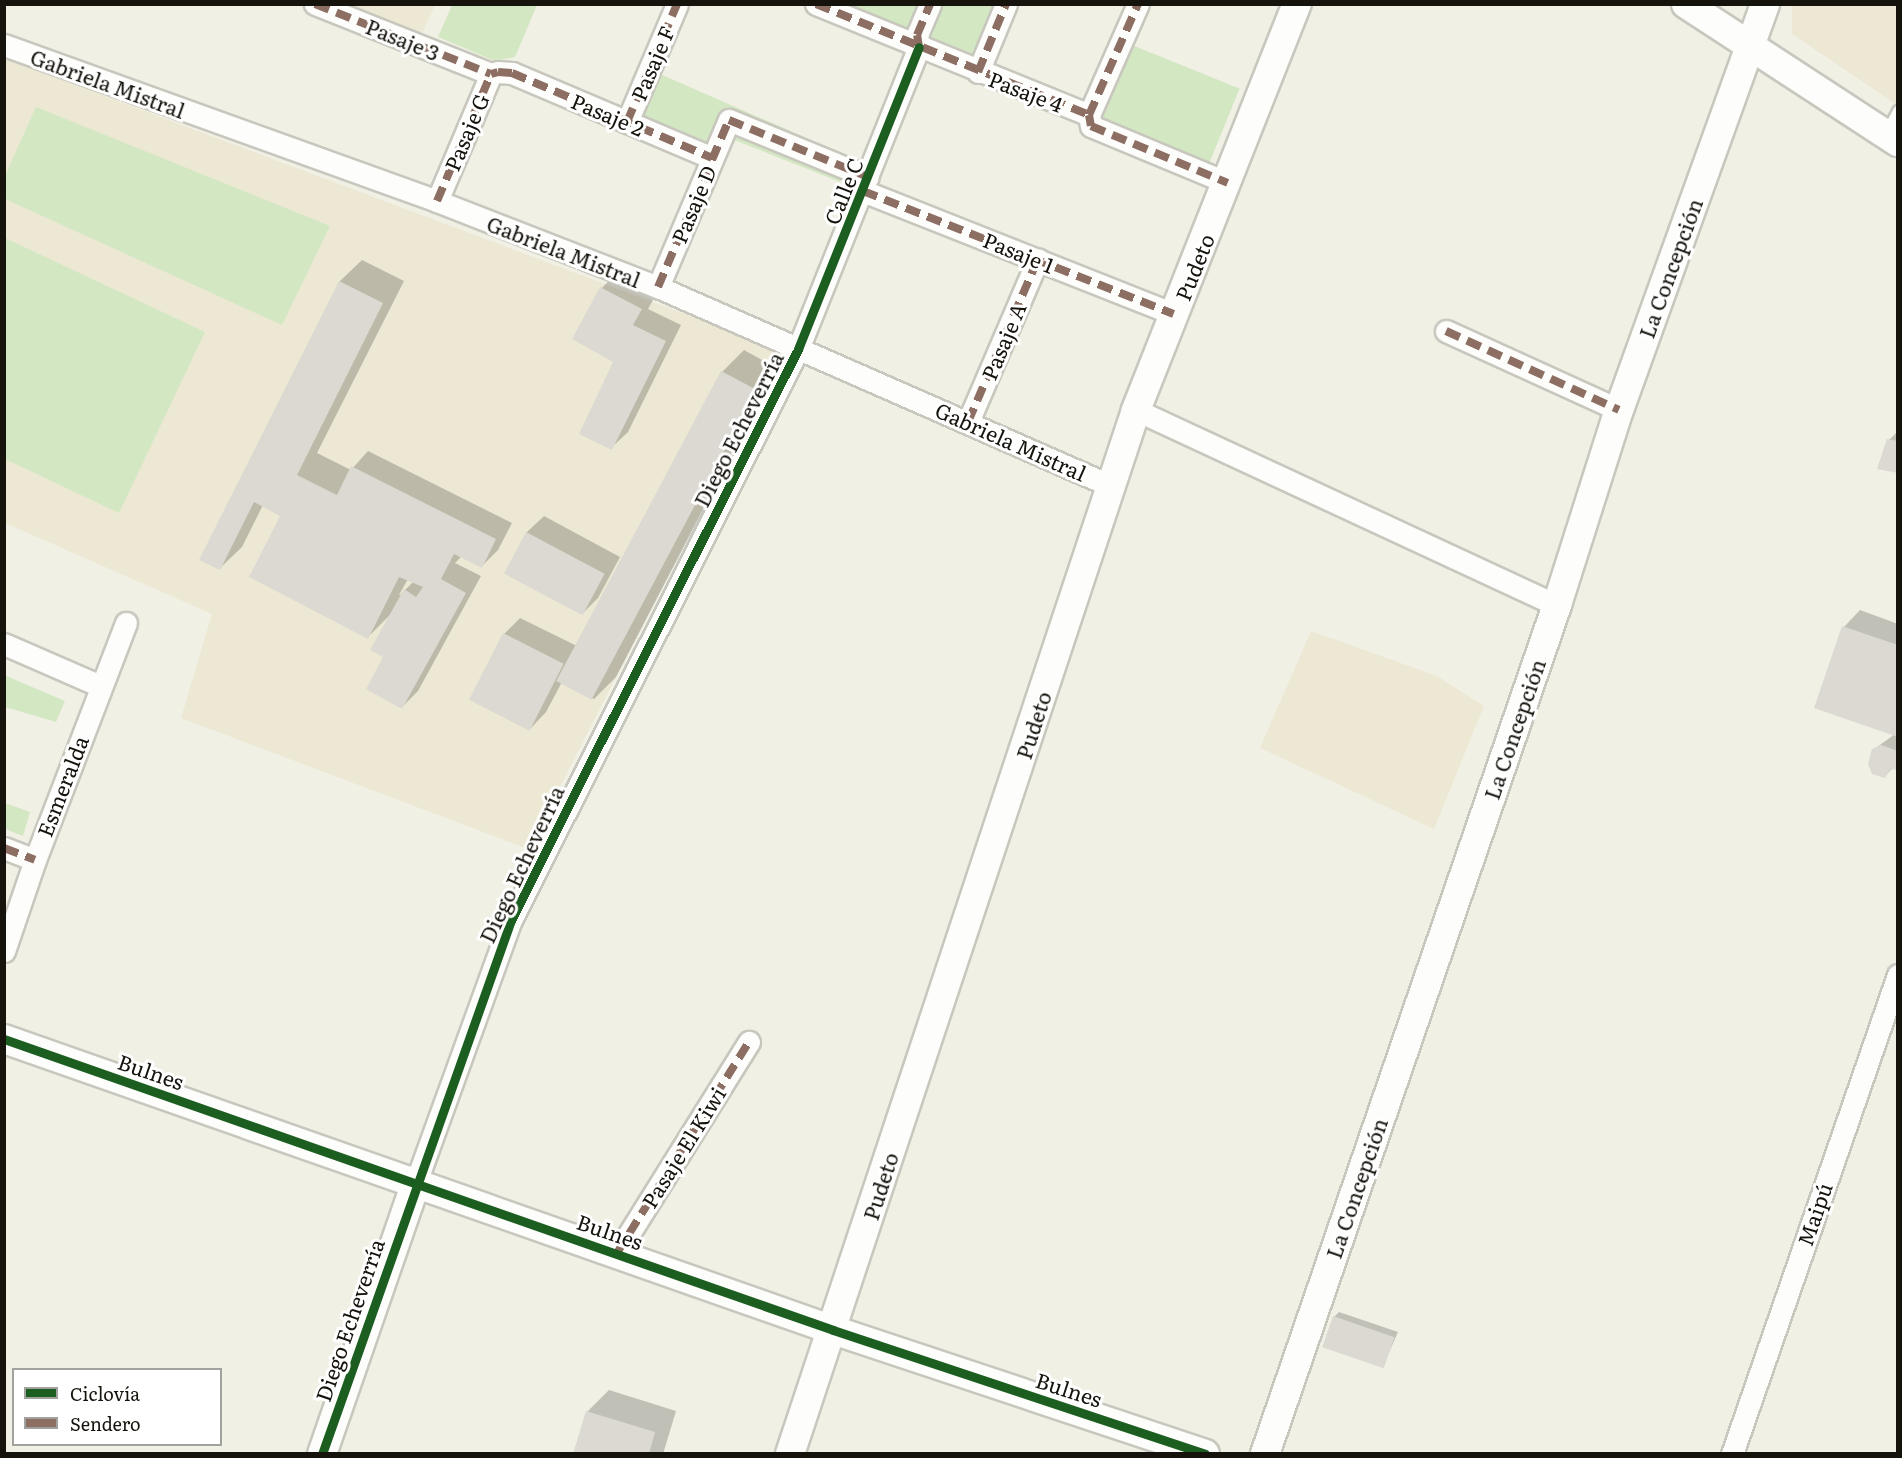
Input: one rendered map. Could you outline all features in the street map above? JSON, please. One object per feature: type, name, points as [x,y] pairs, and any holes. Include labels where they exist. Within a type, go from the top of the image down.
[{"type":"main road","name":"Pudeto","points":[[790,1454],[1136,410],[1228,183],[1297,4]]},
{"type":"main road","points":[[1686,4],[1749,46],[1893,129]]},
{"type":"main road","name":"La Concepción","points":[[1265,1454],[1557,605],[1619,410],[1765,4]]},
{"type":"main road","name":"Bulnes","points":[[4,1039],[832,1330],[1205,1454]]},
{"type":"main road","name":"Diego Echeverría","points":[[322,1454],[416,1182]]},
{"type":"street","name":"Pasaje 3","points":[[315,4],[497,73]]},
{"type":"street","name":"Pasaje F","points":[[627,122],[677,4]]},
{"type":"street","name":"Pasaje 4","points":[[816,4],[978,72],[1089,115],[1091,126],[1228,183]]},
{"type":"street","name":"Calle C","points":[[798,349],[919,47],[917,35],[930,4]]},
{"type":"street","points":[[978,72],[1006,4]]},
{"type":"street","points":[[1089,115],[1138,4]]},
{"type":"street","name":"Gabriela Mistral","points":[[4,45],[437,201],[658,287],[1112,486]]},
{"type":"street","name":"Pasaje 2","points":[[497,73],[627,122],[712,158]]},
{"type":"street","name":"Pasaje G","points":[[437,201],[497,73]]},
{"type":"street","name":"Pasaje 1","points":[[729,120],[866,184],[1038,259],[1174,314]]},
{"type":"street","name":"Pasaje D","points":[[658,287],[729,120]]},
{"type":"street","name":"Pasaje A","points":[[968,422],[1038,259]]},
{"type":"street","points":[[1446,331],[1619,410]]},
{"type":"street","name":"Diego Echeverría","points":[[416,1182],[511,920],[798,349]]},
{"type":"street","points":[[1136,410],[1557,605]]},
{"type":"street","name":"Esmeralda","points":[[4,951],[35,860],[126,623]]},
{"type":"street","points":[[4,644],[100,686]]},
{"type":"street","points":[[4,848],[35,860]]},
{"type":"street","name":"Maipú","points":[[1732,1454],[1898,975]]},
{"type":"street","name":"Pasaje El Kiwi","points":[[618,1253],[749,1042]]},
{"type":"shaded area","points":[[337,5],[435,5],[420,38]]},
{"type":"shaded area","points":[[1792,5],[1897,5],[1897,105],[1792,34]]},
{"type":"shaded area","points":[[4,58],[783,351],[528,849],[181,718],[212,614],[5,523]]},
{"type":"shaded area","points":[[1311,631],[1437,676],[1484,706],[1434,829],[1260,748]]},
{"type":"green space","points":[[452,4],[537,5],[515,57],[495,61],[438,37]]},
{"type":"green space","points":[[845,5],[920,5],[909,32]]},
{"type":"green space","points":[[936,5],[1002,5],[978,65],[922,38]]},
{"type":"green space","points":[[1132,45],[1240,88],[1207,169],[1099,126]]},
{"type":"green space","points":[[660,74],[850,157],[840,182],[717,133],[710,147],[641,119]]},
{"type":"green space","points":[[36,107],[330,226],[282,325],[5,199],[5,176]]},
{"type":"green space","points":[[5,238],[205,332],[119,513],[5,459]]},
{"type":"green space","points":[[4,675],[65,701],[56,722],[5,707]]},
{"type":"green space","points":[[5,803],[30,812],[23,836],[5,829]]},
{"type":"building","points":[[339,281],[383,303],[297,475],[337,495],[351,466],[496,539],[482,568],[454,554],[441,579],[466,593],[402,709],[366,689],[383,657],[370,650],[404,589],[416,597],[423,587],[399,577],[368,639],[249,577],[280,516],[254,502],[220,570],[199,560]]},
{"type":"building","points":[[600,287],[642,309],[633,325],[666,341],[612,450],[579,434],[613,362],[572,339]]},
{"type":"building","points":[[721,371],[756,390],[592,700],[556,681]]},
{"type":"building","points":[[1887,439],[1898,441],[1898,473],[1877,469]]},
{"type":"building","points":[[526,532],[605,574],[583,615],[504,573]]},
{"type":"building","points":[[1842,626],[1898,645],[1898,737],[1814,708]]},
{"type":"building","points":[[503,633],[564,664],[530,731],[469,700]]},
{"type":"building","points":[[1881,745],[1898,751],[1898,770],[1891,769],[1885,778],[1872,774],[1868,764],[1872,749]]},
{"type":"building","points":[[1333,1316],[1394,1337],[1384,1368],[1322,1347]]},
{"type":"building","points":[[586,1411],[655,1432],[649,1454],[573,1454]]},
{"type":"marked path","points":[[315,4],[491,74]]},
{"type":"marked path","points":[[627,122],[677,4]]},
{"type":"marked path","points":[[816,4],[1089,115]]},
{"type":"marked path","points":[[919,47],[917,35],[930,4]]},
{"type":"marked path","points":[[978,72],[1006,4]]},
{"type":"marked path","points":[[1089,115],[1138,4]]},
{"type":"marked path","points":[[437,201],[491,74],[498,72],[512,73],[712,158]]},
{"type":"marked path","points":[[1089,115],[1091,126],[1228,183]]},
{"type":"marked path","points":[[658,287],[729,120],[868,177]]},
{"type":"marked path","points":[[863,191],[1174,314]]},
{"type":"marked path","points":[[968,422],[1038,259]]},
{"type":"marked path","points":[[1446,331],[1619,410]]},
{"type":"marked path","points":[[4,848],[35,860]]},
{"type":"marked path","points":[[617,1253],[749,1042]]},
{"type":"cycle path","points":[[322,1454],[511,920],[798,349],[919,47]]},
{"type":"cycle path","points":[[4,1039],[833,1330],[1205,1454]]}]
